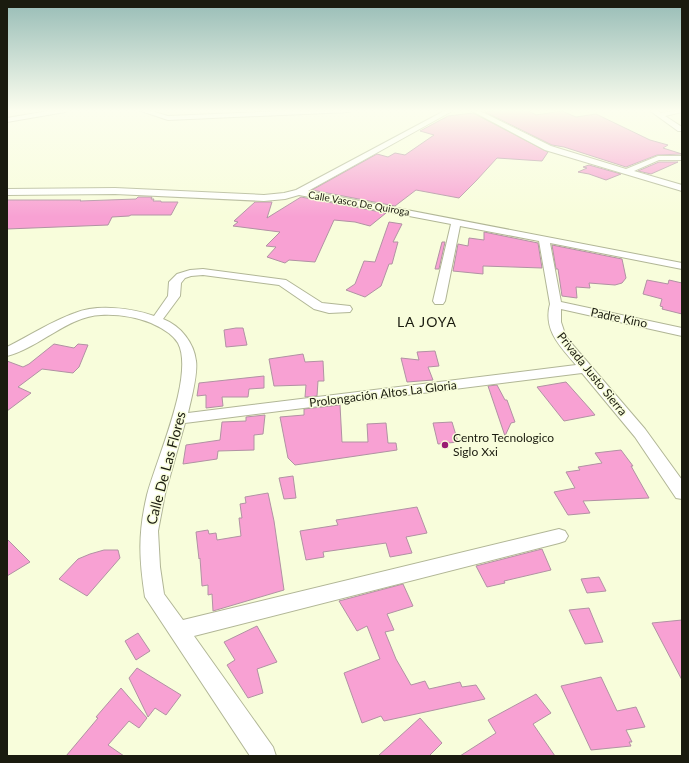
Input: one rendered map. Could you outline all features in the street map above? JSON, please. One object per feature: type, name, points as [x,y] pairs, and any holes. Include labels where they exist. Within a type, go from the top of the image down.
[{"type":"street","points":[[299,192],[385,146]]},
{"type":"street","points":[[543,146],[682,188]]},
{"type":"street","points":[[628,172],[658,158],[682,158]]},
{"type":"street","name":"Calle Vasco De Quiroga","points":[[7,192],[115,191],[264,198],[285,196],[299,192],[682,266]]},
{"type":"street","points":[[439,301],[456,222]]},
{"type":"street","name":"Privada Justo Sierra","points":[[544,239],[556,304],[553,313],[554,324],[560,338],[640,433],[682,493]]},
{"type":"street","points":[[156,321],[174,296],[175,282],[181,276],[190,273],[202,272],[282,282],[318,306],[329,309],[346,309]]},
{"type":"street","name":"Padre Kino","points":[[556,304],[682,332]]},
{"type":"street","name":"Calle De Las Flores","points":[[7,352],[80,315],[101,311],[141,316],[156,321],[175,332],[184,342],[190,362],[186,390],[179,419],[156,494],[149,531],[150,567],[155,597],[264,756]]},
{"type":"street","name":"Prolongación Altos La Gloria","points":[[179,419],[586,368]]},
{"type":"street","points":[[178,631],[559,536]]},
{"type":"building","points":[[419,146],[536,146],[548,152],[542,161],[497,158],[459,198],[416,190],[395,206],[312,190],[377,154],[388,157],[395,153],[405,155]]},
{"type":"building","points":[[556,146],[667,146],[663,148],[682,154],[657,155],[626,167]]},
{"type":"building","points":[[659,162],[678,162],[651,174],[638,171]]},
{"type":"building","points":[[589,165],[621,174],[606,180],[578,172],[587,168],[583,167]]},
{"type":"building","points":[[138,197],[152,197],[151,199],[154,199],[153,201],[161,202],[178,202],[171,215],[131,215],[112,217],[108,225],[7,229],[7,200],[81,200],[80,201],[136,199]]},
{"type":"building","points":[[301,197],[386,213],[370,226],[355,222],[334,220],[315,262],[289,260],[285,263],[267,257],[276,247],[266,246],[280,232],[233,226],[238,222],[234,221],[255,202],[272,202],[267,218]]},
{"type":"building","points":[[389,222],[402,224],[393,242],[398,242],[392,264],[389,264],[381,286],[365,297],[346,290],[355,284],[364,261],[375,262]]},
{"type":"building","points":[[484,232],[538,243],[542,268],[483,266],[483,274],[453,271],[458,244],[468,246],[469,238],[484,240]]},
{"type":"building","points":[[442,242],[445,242],[439,269],[435,269]]},
{"type":"building","points":[[552,245],[622,259],[626,278],[622,283],[615,285],[589,283],[590,288],[576,287],[577,298],[562,296],[558,269],[556,269]]},
{"type":"building","points":[[647,280],[668,284],[669,280],[682,283],[682,314],[662,309],[663,307],[660,306],[662,299],[643,294]]},
{"type":"building","points":[[243,328],[247,345],[226,347],[224,330]]},
{"type":"building","points":[[54,344],[74,348],[78,344],[88,345],[79,367],[73,373],[42,369],[18,387],[31,393],[7,411],[7,361],[23,367]]},
{"type":"building","points":[[435,351],[439,366],[428,367],[433,380],[407,382],[401,358],[419,360],[417,352]]},
{"type":"building","points":[[303,354],[305,362],[323,361],[324,381],[318,381],[317,396],[305,397],[306,385],[274,386],[269,359]]},
{"type":"building","points":[[264,376],[264,388],[249,389],[248,397],[222,397],[223,406],[206,408],[206,395],[197,396],[199,383]]},
{"type":"building","points":[[566,382],[595,415],[564,421],[537,387]]},
{"type":"building","points":[[497,385],[505,400],[507,400],[515,422],[511,423],[505,436],[488,386]]},
{"type":"building","points":[[340,405],[342,442],[368,442],[367,424],[386,423],[388,443],[396,443],[397,450],[295,465],[288,458],[280,417],[304,415],[304,409]]},
{"type":"building","points":[[265,415],[263,434],[254,435],[254,450],[218,451],[217,459],[183,464],[186,445],[220,440],[222,422],[246,421],[246,417]]},
{"type":"building","points":[[452,422],[458,442],[438,444],[433,423]]},
{"type":"building","points":[[621,450],[633,466],[631,466],[649,498],[583,501],[590,513],[568,515],[554,492],[575,488],[566,472],[580,470],[578,467],[602,463],[595,453]]},
{"type":"building","points":[[293,476],[296,498],[284,499],[279,478]]},
{"type":"building","points":[[268,493],[274,521],[284,590],[213,611],[212,594],[208,595],[208,585],[202,586],[196,532],[208,530],[209,534],[216,533],[217,540],[241,536],[239,518],[242,518],[240,504],[246,503],[245,497]]},
{"type":"building","points":[[417,507],[427,533],[406,537],[412,553],[390,557],[386,543],[323,552],[324,557],[306,560],[300,531],[338,525],[336,520]]},
{"type":"building","points":[[7,539],[30,562],[7,576]]},
{"type":"building","points":[[542,549],[551,570],[504,581],[505,583],[487,587],[476,566]]},
{"type":"building","points":[[104,550],[118,550],[120,558],[87,596],[59,579],[78,559]]},
{"type":"building","points":[[599,577],[606,591],[587,593],[581,579]]},
{"type":"building","points":[[403,584],[413,606],[387,614],[394,630],[385,632],[396,659],[411,685],[425,681],[429,689],[460,682],[462,687],[476,685],[485,699],[384,721],[381,716],[362,723],[344,673],[380,659],[367,626],[357,631],[339,601]]},
{"type":"building","points":[[589,608],[603,642],[585,644],[569,610]]},
{"type":"building","points":[[682,620],[682,680],[652,623]]},
{"type":"building","points":[[257,626],[277,662],[257,669],[263,693],[248,698],[227,665],[235,660],[224,642]]},
{"type":"building","points":[[138,633],[150,651],[136,660],[125,641]]},
{"type":"building","points":[[137,668],[181,695],[166,715],[155,708],[148,717],[129,678]]},
{"type":"building","points":[[601,677],[617,711],[636,707],[645,727],[626,730],[632,742],[629,742],[631,746],[591,750],[561,686]]},
{"type":"building","points":[[121,688],[147,718],[139,728],[129,721],[108,745],[124,756],[66,756],[98,718],[96,717]]},
{"type":"building","points":[[536,694],[551,713],[533,724],[555,756],[460,756],[496,733],[488,720]]},
{"type":"building","points":[[420,718],[442,743],[429,756],[378,756]]},
{"type":"place","name":"Centro Tecnologico Siglo Xxi","points":[[445,445]]},
{"type":"district","name":"LA JOYA","points":[[427,322]]}]
